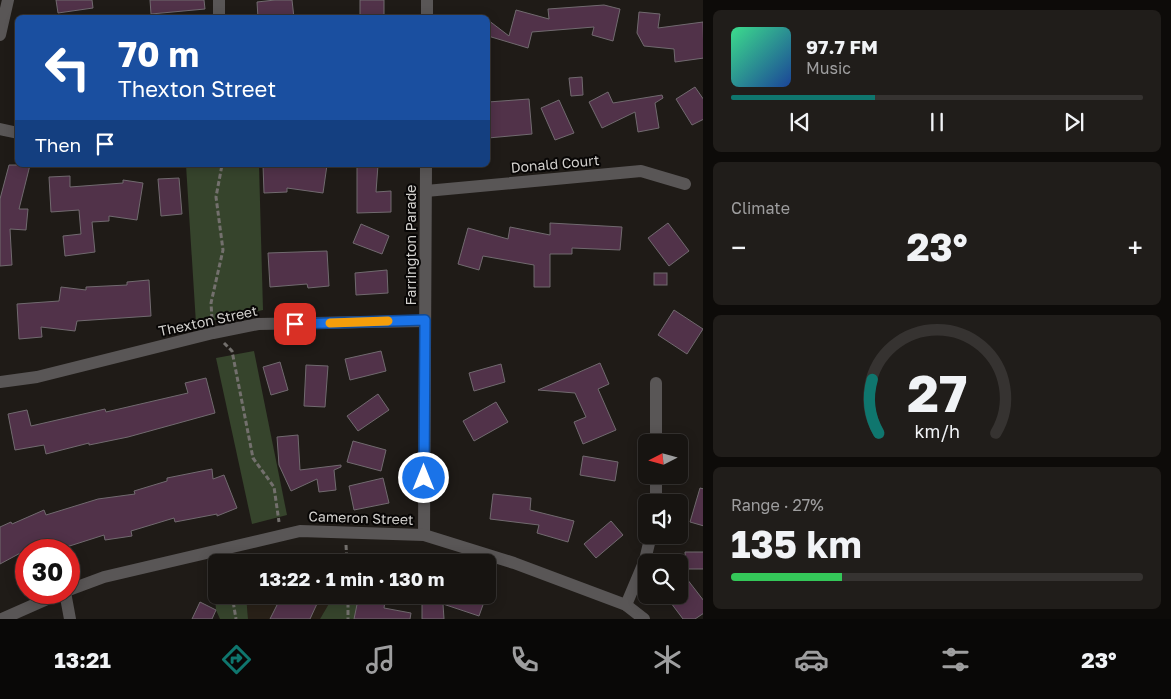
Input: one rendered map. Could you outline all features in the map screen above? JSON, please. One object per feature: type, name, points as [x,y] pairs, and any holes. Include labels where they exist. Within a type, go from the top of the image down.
[{"type":"street","points":[[0,35],[8,0]]},
{"type":"street","points":[[219,0],[220,15]]},
{"type":"street","points":[[427,0],[427,15]]},
{"type":"street","points":[[0,129],[15,132]]},
{"type":"street","name":"Farrington Parade","points":[[424,535],[426,167]]},
{"type":"street","name":"Donald Court","points":[[426,191],[641,171],[685,184]]},
{"type":"street","name":"Thexton Street","points":[[0,382],[37,377],[258,324],[425,320]]},
{"type":"street","points":[[656,383],[656,434]]},
{"type":"street","name":"Cameron Street","points":[[80,586],[104,577],[300,531],[424,535],[514,563],[626,605],[644,619]]},
{"type":"street","points":[[626,605],[645,560],[649,544]]},
{"type":"street","points":[[2,619],[36,604]]},
{"type":"street","points":[[67,604],[70,619]]},
{"type":"path","points":[[222,167],[216,197],[223,250],[211,303],[213,334],[232,351],[253,458],[274,486],[282,535]]},
{"type":"path","points":[[234,604],[236,619]]},
{"type":"path","points":[[348,604],[348,619]]},
{"type":"shaded area","points":[[247,604],[329,604],[320,619],[248,619]]},
{"type":"green space","points":[[186,167],[259,167],[263,310],[196,324]]},
{"type":"green space","points":[[254,351],[287,515],[252,524],[216,358]]},
{"type":"green space","points":[[216,604],[247,604],[248,619],[220,619]]},
{"type":"green space","points":[[329,604],[358,604],[359,619],[320,619]]},
{"type":"building","points":[[56,0],[92,0],[93,8],[58,13]]},
{"type":"building","points":[[150,0],[204,0],[205,9],[151,14]]},
{"type":"building","points":[[292,0],[294,15],[258,15],[257,2]]},
{"type":"building","points":[[360,0],[384,0],[384,15],[360,15]]},
{"type":"building","points":[[604,5],[620,9],[613,41],[592,35],[594,27],[532,32],[528,48],[490,37],[490,22],[509,36],[516,10],[549,19],[548,9]]},
{"type":"building","points":[[639,12],[660,14],[658,28],[703,22],[703,58],[675,62],[674,49],[644,46],[637,33]]},
{"type":"building","points":[[582,77],[583,95],[571,96],[569,78]]},
{"type":"building","points":[[695,87],[703,99],[703,120],[692,125],[676,99]]},
{"type":"building","points":[[608,92],[613,103],[662,95],[663,98],[655,103],[659,128],[638,132],[635,112],[602,128],[589,102]]},
{"type":"building","points":[[529,99],[532,134],[490,138],[490,102]]},
{"type":"building","points":[[559,100],[574,133],[555,140],[541,108]]},
{"type":"building","points":[[9,165],[30,167],[19,209],[28,209],[26,230],[10,229],[12,265],[0,266],[0,199]]},
{"type":"building","points":[[263,167],[327,167],[323,193],[287,188],[287,192],[264,193]]},
{"type":"building","points":[[357,167],[378,167],[376,192],[391,191],[391,212],[357,213]]},
{"type":"building","points":[[70,176],[70,187],[123,183],[123,180],[143,183],[137,220],[109,216],[109,221],[92,222],[95,252],[65,256],[63,236],[81,234],[79,210],[51,212],[49,177]]},
{"type":"building","points":[[179,178],[182,214],[161,216],[158,179]]},
{"type":"building","points":[[550,223],[622,227],[620,250],[572,248],[572,254],[550,254],[550,287],[534,287],[534,265],[483,256],[479,270],[458,264],[468,228],[508,239],[510,227],[550,235]]},
{"type":"building","points":[[668,223],[689,251],[669,266],[648,238]]},
{"type":"building","points":[[361,224],[389,236],[382,254],[353,243]]},
{"type":"building","points":[[327,251],[329,286],[308,288],[307,284],[270,287],[268,253]]},
{"type":"building","points":[[387,270],[388,293],[356,295],[355,273]]},
{"type":"building","points":[[654,273],[667,273],[667,285],[654,285]]},
{"type":"building","points":[[149,280],[151,316],[77,321],[75,331],[41,327],[42,337],[19,339],[17,304],[59,301],[61,287],[86,290],[86,287],[127,285],[127,282]]},
{"type":"building","points":[[674,310],[703,329],[687,354],[658,335]]},
{"type":"building","points":[[381,351],[386,371],[350,380],[345,359]]},
{"type":"building","points":[[280,362],[288,390],[271,395],[263,367]]},
{"type":"building","points":[[600,363],[609,384],[598,389],[616,430],[583,444],[574,422],[586,417],[575,393],[538,390]]},
{"type":"building","points":[[501,364],[505,382],[474,391],[469,373]]},
{"type":"building","points":[[306,365],[328,366],[325,407],[304,406]]},
{"type":"building","points":[[206,378],[215,413],[128,437],[89,445],[89,443],[46,454],[44,445],[15,450],[8,414],[27,410],[31,426],[105,409],[106,412],[188,393],[185,383]]},
{"type":"building","points":[[378,394],[389,410],[358,431],[347,416]]},
{"type":"building","points":[[496,402],[508,422],[474,441],[463,421]]},
{"type":"building","points":[[298,435],[300,470],[341,465],[341,467],[334,470],[336,490],[319,492],[317,479],[291,491],[279,465],[277,437]]},
{"type":"building","points":[[353,441],[386,450],[381,471],[347,462]]},
{"type":"building","points":[[583,456],[618,462],[615,481],[580,475]]},
{"type":"building","points":[[212,469],[213,479],[224,475],[237,508],[217,516],[217,514],[175,522],[174,518],[131,531],[132,536],[105,540],[104,535],[80,543],[80,539],[15,539],[15,556],[0,564],[0,527],[11,522],[12,524],[44,510],[46,515],[98,499],[135,494],[134,491],[167,481],[167,478]]},
{"type":"building","points":[[383,478],[389,503],[354,510],[349,486]]},
{"type":"building","points":[[700,488],[703,489],[703,526],[690,522]]},
{"type":"building","points":[[493,494],[531,498],[530,510],[574,521],[568,542],[537,533],[539,525],[490,519]]},
{"type":"building","points":[[611,521],[623,535],[596,558],[584,544]]},
{"type":"building","points":[[685,552],[703,552],[703,569],[688,569],[688,554],[685,554]]},
{"type":"building","points":[[688,580],[703,600],[703,614],[695,619],[683,619],[672,604],[688,604]]},
{"type":"building","points":[[200,602],[216,610],[212,619],[192,619]]},
{"type":"building","points":[[278,604],[317,604],[310,619],[270,619]]},
{"type":"building","points":[[357,604],[385,604],[384,608],[411,613],[410,619],[354,619]]},
{"type":"building","points":[[422,604],[443,604],[444,619],[422,619]]},
{"type":"building","points":[[443,604],[483,604],[479,616]]},
{"type":"slow traffic","points":[[330,323],[388,321]]},
{"type":"route","points":[[295,324],[425,320],[424,478]]}]
